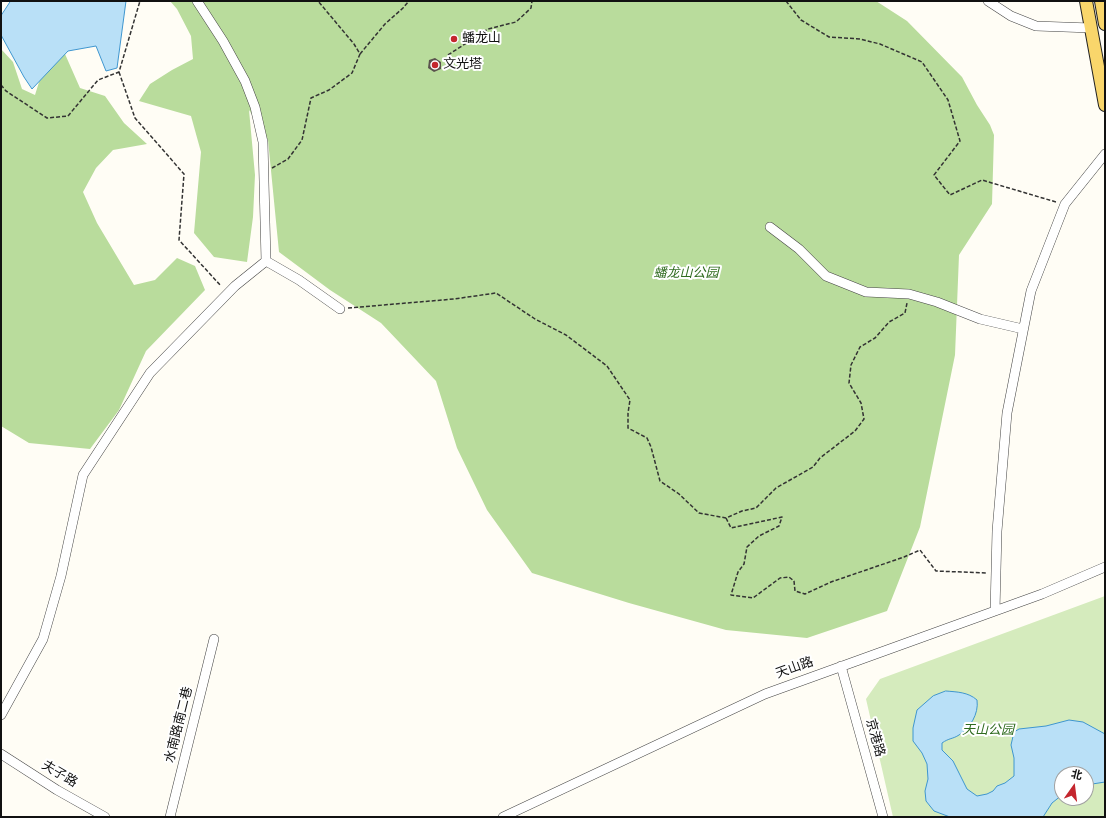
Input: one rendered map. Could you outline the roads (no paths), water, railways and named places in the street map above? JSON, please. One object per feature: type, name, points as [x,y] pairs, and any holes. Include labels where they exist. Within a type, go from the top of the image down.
[{"type":"main road","points":[[1086,1],[1105,105]]},
{"type":"main road","points":[[1101,1],[1105,24]]},
{"type":"street","points":[[197,1],[223,41],[245,81],[255,107],[263,142],[266,261]]},
{"type":"street","points":[[988,1],[1011,16],[1036,26],[1091,28]]},
{"type":"street","points":[[995,610],[998,531],[1007,412],[1031,291],[1065,204],[1105,154]]},
{"type":"street","points":[[770,227],[799,249],[826,276],[866,292],[910,294],[937,302],[980,319],[1023,329]]},
{"type":"street","points":[[1,715],[43,639],[61,576],[83,475],[150,373],[227,293],[266,261]]},
{"type":"street","points":[[266,261],[299,280],[340,309]]},
{"type":"street","name":"天山路","points":[[503,817],[765,694],[1042,594],[1105,567]]},
{"type":"street","name":"水南路南二巷","points":[[170,817],[214,639]]},
{"type":"street","name":"京港路","points":[[841,666],[883,817]]},
{"type":"street","name":"夫子路","points":[[1,754],[57,790],[106,817]]},
{"type":"water","points":[[11,1],[126,1],[117,68],[106,71],[96,46],[68,51],[32,89],[1,35],[1,16]]},
{"type":"water","points":[[946,691],[958,692],[974,697],[977,700],[977,710],[970,725],[959,735],[942,743],[942,750],[953,761],[967,789],[977,796],[993,791],[997,786],[1005,783],[1014,776],[1014,758],[1011,745],[1014,732],[1019,729],[1046,726],[1069,720],[1083,722],[1105,734],[1105,782],[1094,784],[1094,766],[1054,766],[1054,801],[1043,817],[950,817],[934,811],[926,801],[925,791],[928,779],[927,764],[922,753],[913,741],[913,728],[917,710],[933,696]]},
{"type":"place","name":"蟠龙山","points":[[454,39]]},
{"type":"place","name":"文光塔","points":[[435,65]]},
{"type":"park label","name":"蟠龙山公园","points":[[686,274]]},
{"type":"park label","name":"天山公园","points":[[988,731]]}]
